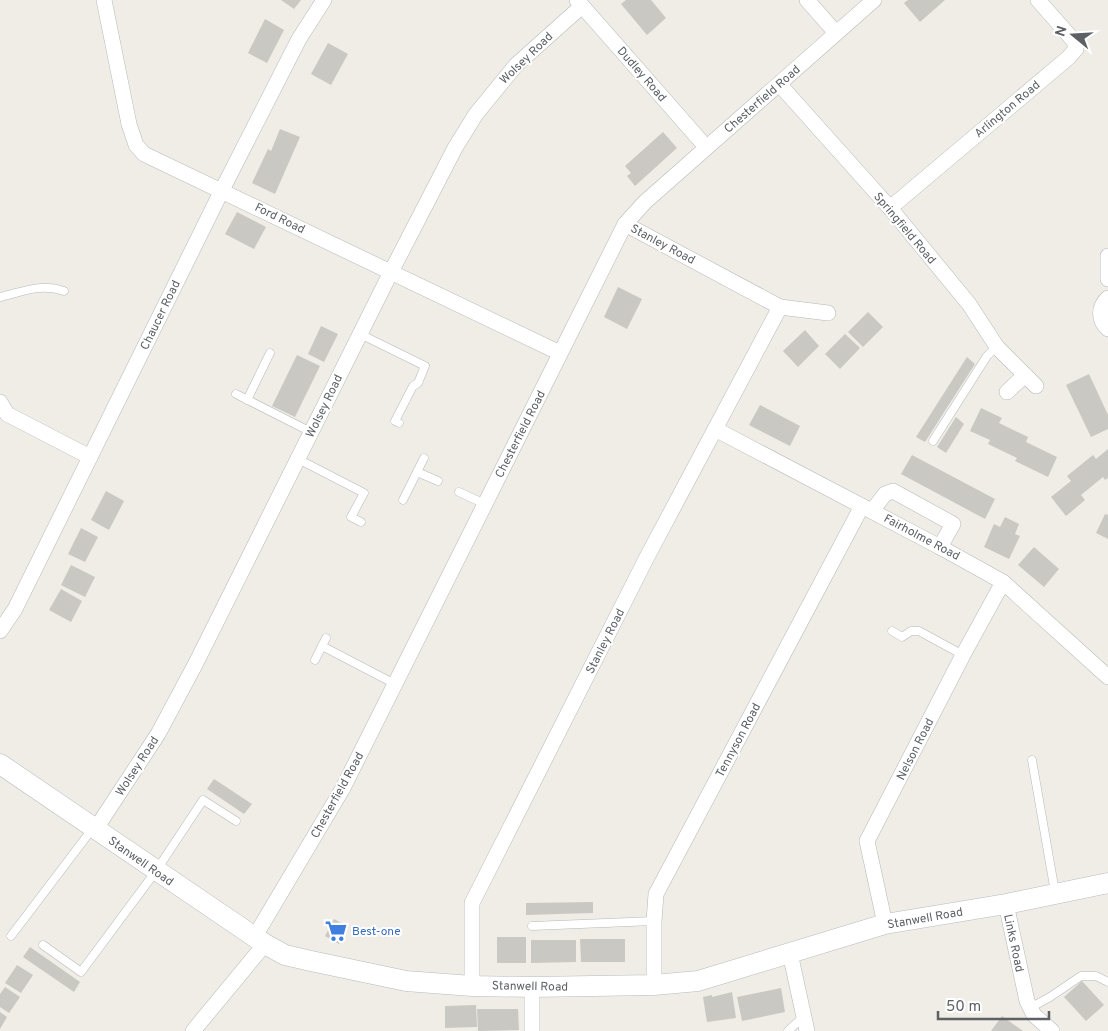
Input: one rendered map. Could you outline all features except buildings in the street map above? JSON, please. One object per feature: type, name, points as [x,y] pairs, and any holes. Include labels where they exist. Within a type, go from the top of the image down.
[{"type":"street","name":"Ford Road","points":[[104,0],[129,124],[136,145],[144,154],[560,353]]},
{"type":"street","name":"Chaucer Road","points":[[0,631],[15,609],[222,190],[299,39],[324,0]]},
{"type":"street","points":[[807,0],[836,33]]},
{"type":"street","name":"Chesterfield Road","points":[[199,1029],[260,941],[343,788],[625,224],[645,202],[706,147],[780,85],[874,0]]},
{"type":"street","name":"Arlington Road","points":[[890,208],[1068,58],[1076,49],[1074,41],[1038,0]]},
{"type":"street","name":"Dudley Road","points":[[579,3],[706,147]]},
{"type":"street","name":"Wolsey Road","points":[[94,829],[158,734],[192,671],[455,148],[476,114],[516,65],[579,3]]},
{"type":"street","name":"Springfield Road","points":[[780,85],[890,208],[969,304],[997,347],[1036,386]]},
{"type":"street","name":"Stanley Road","points":[[625,224],[780,307],[828,313]]},
{"type":"street","points":[[1108,256],[1108,279]]},
{"type":"street","points":[[1108,298],[1103,303],[1100,315],[1108,329]]},
{"type":"street","name":"Stanley Road","points":[[472,986],[472,903],[647,557],[780,307]]},
{"type":"street","points":[[1007,392],[1025,375]]},
{"type":"street","points":[[0,402],[7,414],[90,457]]},
{"type":"street","name":"Fairholme Road","points":[[715,429],[867,508],[1003,582],[1108,677]]},
{"type":"street","name":"Tennyson Road","points":[[654,985],[656,894],[867,508],[885,494],[893,491],[953,524],[940,547]]},
{"type":"street","name":"Nelson Road","points":[[885,924],[867,841],[1003,582]]},
{"type":"street","name":"Stanwell Road","points":[[0,764],[156,872],[260,941],[285,955],[406,981],[472,986],[532,987],[654,985],[698,981],[885,924],[1006,904],[1108,882]]},
{"type":"street","name":"Links Road","points":[[1006,904],[1027,1001],[1034,1015],[1052,1031]]},
{"type":"street","points":[[790,953],[805,1024]]},
{"type":"street","points":[[532,987],[532,1031]]},
{"type":"lane","points":[[0,297],[48,286],[64,291]]},
{"type":"lane","points":[[360,334],[425,366],[418,383],[413,386],[396,421],[399,423]]},
{"type":"lane","points":[[933,441],[987,356],[997,347]]},
{"type":"lane","points":[[246,400],[270,353]]},
{"type":"lane","points":[[236,394],[311,432]]},
{"type":"lane","points":[[403,500],[424,458]]},
{"type":"lane","points":[[298,459],[364,493],[351,516],[361,522]]},
{"type":"lane","points":[[418,472],[438,481]]},
{"type":"lane","points":[[459,492],[485,504]]},
{"type":"lane","points":[[892,631],[902,637],[911,630],[919,631],[963,655]]},
{"type":"lane","points":[[315,660],[326,638]]},
{"type":"lane","points":[[322,646],[395,684]]},
{"type":"lane","points":[[1032,760],[1055,894]]},
{"type":"lane","points":[[43,945],[81,972],[156,872],[204,800],[236,821]]},
{"type":"lane","points":[[11,936],[94,829]]},
{"type":"lane","points":[[532,926],[654,920]]},
{"type":"lane","points":[[1030,1008],[1081,976],[1096,976],[1108,982]]},
{"type":"lane","points":[[788,1031],[805,1024]]},
{"type":"place","name":"Best-one","points":[[336,931]]}]
